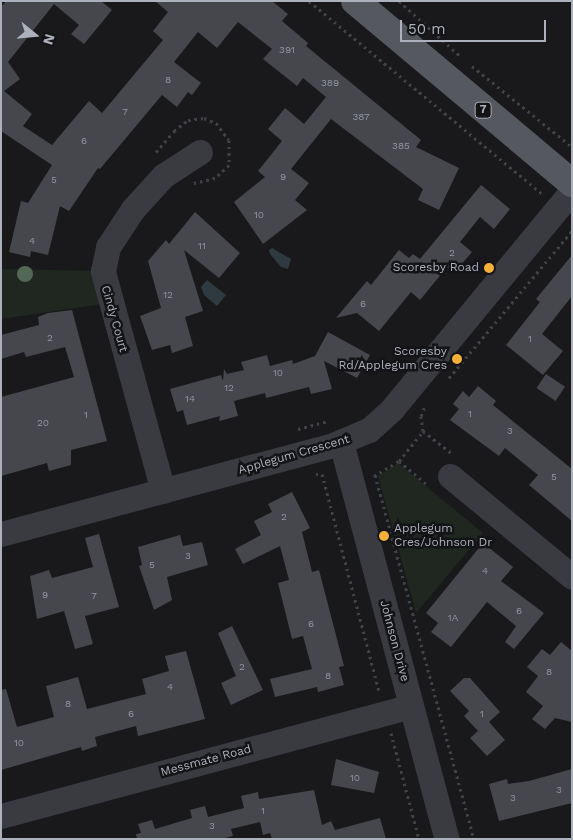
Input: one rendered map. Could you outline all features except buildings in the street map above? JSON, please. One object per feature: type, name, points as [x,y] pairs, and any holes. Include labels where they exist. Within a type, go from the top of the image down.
[{"type":"main road","name":"7","points":[[355,1],[572,183]]},
{"type":"street","name":"Cindy Court","points":[[163,491],[102,271],[108,247],[114,234],[147,191],[173,168],[200,152]]},
{"type":"street","name":"Applegum Crescent","points":[[1,534],[163,491],[338,431],[369,430],[392,409],[572,191]]},
{"type":"street","name":"Johnson Drive","points":[[338,431],[447,839]]},
{"type":"street","points":[[450,476],[572,577]]},
{"type":"street","name":"Messmate Road","points":[[1,816],[411,706]]},
{"type":"path","points":[[309,1],[540,192],[534,200]]},
{"type":"path","points":[[399,1],[462,58]]},
{"type":"path","points":[[470,64],[572,147]]},
{"type":"path","points":[[149,160],[185,122],[204,118],[216,123],[226,133],[231,146],[227,169],[215,178],[187,185]]},
{"type":"path","points":[[444,384],[572,231]]},
{"type":"path","points":[[432,399],[422,412],[423,431],[399,461],[375,475],[474,839]]},
{"type":"path","points":[[288,432],[338,431]]},
{"type":"path","points":[[322,474],[379,689]]},
{"type":"path","points":[[390,732],[419,839]]},
{"type":"shaded area","points":[[272,248],[291,259],[288,269],[281,267],[270,254],[269,250]]},
{"type":"shaded area","points":[[1,269],[103,271],[110,303],[1,319]]},
{"type":"shaded area","points":[[207,280],[226,295],[217,306],[204,295],[201,287]]},
{"type":"shaded area","points":[[398,463],[483,533],[416,613],[378,476]]},
{"type":"place","name":"Scoresby Road","points":[[489,268]]},
{"type":"place","name":"Scoresby Rd/Applegum Cres","points":[[457,359]]},
{"type":"place","name":"Applegum Cres/Johnson Dr","points":[[384,536]]}]
